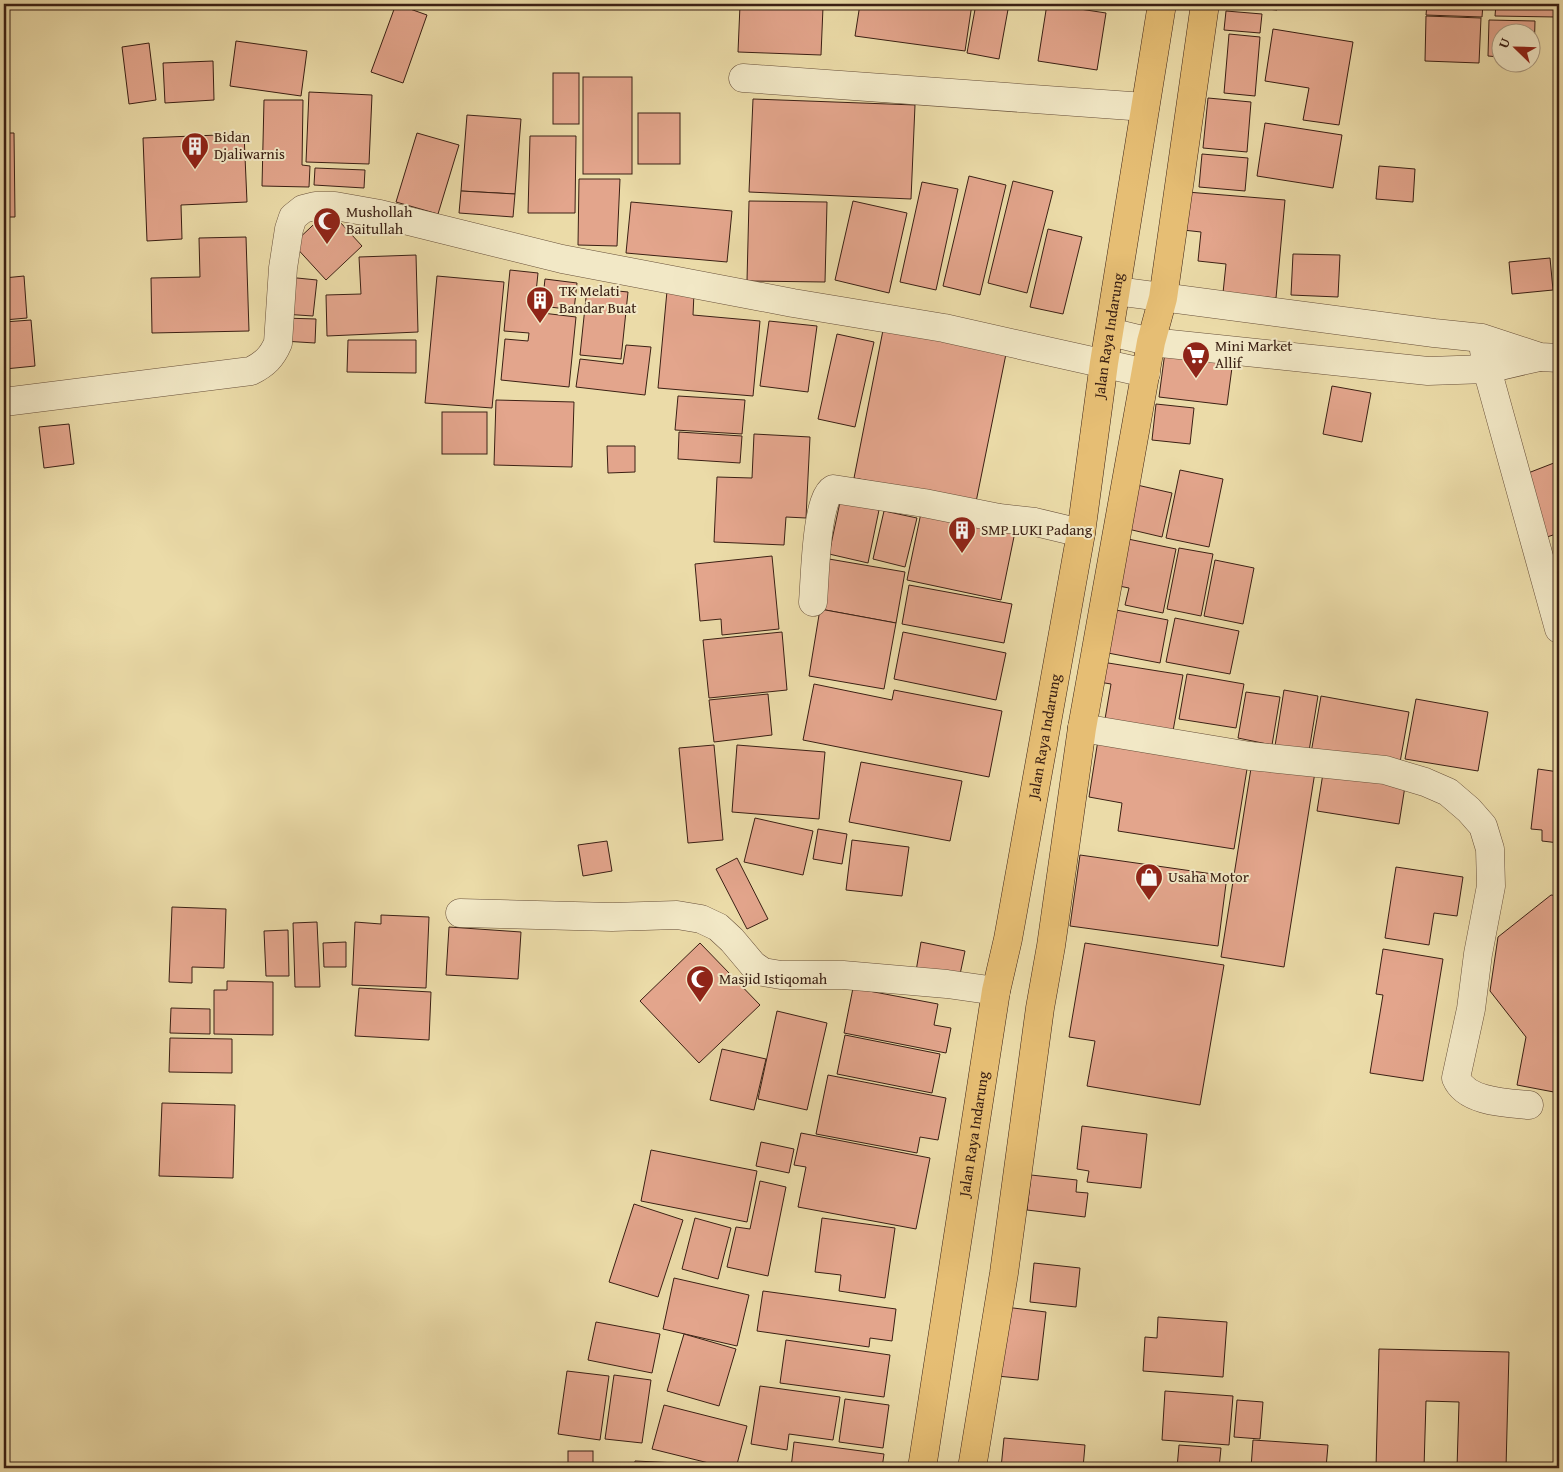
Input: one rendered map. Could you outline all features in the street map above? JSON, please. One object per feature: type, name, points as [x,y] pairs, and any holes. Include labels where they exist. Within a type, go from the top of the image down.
[{"type":"highway","name":"Jalan Raya Indarung","points":[[922,1468],[996,991],[1008,939],[1081,533],[1104,363],[1162,4]]},
{"type":"highway","points":[[972,1468],[1004,1273],[1040,1008],[1051,946],[1082,728],[1151,342],[1163,298],[1205,4]]},
{"type":"highway","points":[[1008,939],[1051,946]]},
{"type":"street","points":[[743,78],[1145,107]]},
{"type":"street","points":[[4,402],[251,371],[264,365],[274,354],[278,342],[283,268],[289,229],[293,218],[303,209],[315,206],[335,206],[380,214],[562,259],[944,328],[1146,373]]},
{"type":"street","points":[[1116,291],[1434,334],[1482,338],[1550,358]]},
{"type":"street","points":[[1110,332],[1151,342],[1428,371],[1486,369],[1550,358]]},
{"type":"street","points":[[1482,338],[1486,369],[1559,628]]},
{"type":"street","points":[[813,602],[817,544],[824,500],[828,491],[833,488],[999,518],[1035,522],[1081,533]]},
{"type":"street","points":[[1082,728],[1250,756],[1385,770],[1425,782],[1448,792],[1469,810],[1483,826],[1490,849],[1491,886],[1478,954],[1471,1009],[1456,1078],[1464,1090],[1472,1095],[1502,1103],[1529,1106]]},
{"type":"street","points":[[460,913],[612,917],[677,915],[701,919],[718,927],[753,964],[764,972],[780,975],[861,976],[947,984],[996,991]]},
{"type":"building","points":[[396,4],[427,15],[403,83],[371,72]]},
{"type":"building","points":[[860,4],[972,4],[965,51],[855,36]]},
{"type":"building","points":[[976,4],[1009,4],[999,59],[967,53]]},
{"type":"building","points":[[1047,4],[1106,13],[1097,70],[1038,61]]},
{"type":"building","points":[[1277,4],[1277,10],[1225,5]]},
{"type":"building","points":[[1427,4],[1483,4],[1482,17],[1426,15]]},
{"type":"building","points":[[1496,4],[1557,4],[1556,17],[1495,16]]},
{"type":"building","points":[[740,5],[823,7],[821,55],[738,52]]},
{"type":"building","points":[[1226,11],[1262,14],[1260,33],[1224,30]]},
{"type":"building","points":[[1426,16],[1481,18],[1479,63],[1425,61]]},
{"type":"building","points":[[1489,20],[1535,21],[1490,22],[1490,56],[1488,56]]},
{"type":"building","points":[[1273,29],[1353,42],[1339,125],[1303,120],[1309,88],[1265,81]]},
{"type":"building","points":[[1229,34],[1260,37],[1255,96],[1224,93]]},
{"type":"building","points":[[236,41],[307,51],[301,96],[230,86]]},
{"type":"building","points":[[149,43],[156,100],[129,104],[122,47]]},
{"type":"building","points":[[213,61],[214,100],[165,103],[163,63]]},
{"type":"building","points":[[553,73],[579,73],[579,124],[553,124]]},
{"type":"building","points":[[583,77],[632,77],[632,174],[583,174]]},
{"type":"building","points":[[309,92],[372,95],[369,164],[306,162]]},
{"type":"building","points":[[1208,98],[1251,102],[1247,152],[1203,148]]},
{"type":"building","points":[[753,99],[915,105],[911,199],[749,192]]},
{"type":"building","points":[[264,100],[303,100],[302,165],[310,166],[309,187],[262,186]]},
{"type":"building","points":[[638,113],[680,113],[680,164],[638,164]]},
{"type":"building","points":[[467,115],[521,119],[515,194],[461,191]]},
{"type":"building","points":[[1265,123],[1342,135],[1333,188],[1257,176]]},
{"type":"building","points":[[4,133],[14,133],[15,217],[4,217]]},
{"type":"building","points":[[417,133],[459,145],[438,214],[396,202]]},
{"type":"building","name":"Bidan Djaliwarnis","points":[[244,134],[247,202],[181,205],[182,239],[147,241],[143,138]]},
{"type":"building","points":[[530,136],[576,136],[575,213],[528,213]]},
{"type":"building","points":[[1202,154],[1248,158],[1245,191],[1199,187]]},
{"type":"building","points":[[1379,166],[1415,169],[1413,202],[1376,199]]},
{"type":"building","points":[[315,168],[365,170],[364,188],[314,185]]},
{"type":"building","points":[[969,176],[1006,185],[980,295],[943,286]]},
{"type":"building","points":[[579,179],[620,179],[617,246],[578,245]]},
{"type":"building","points":[[1013,181],[1053,191],[1027,293],[988,283]]},
{"type":"building","points":[[922,182],[958,189],[936,290],[900,282]]},
{"type":"building","points":[[461,191],[515,194],[513,217],[459,213]]},
{"type":"building","points":[[1187,192],[1285,200],[1276,298],[1223,293],[1226,264],[1198,261],[1201,232],[1183,230]]},
{"type":"building","points":[[749,201],[827,202],[825,282],[747,281]]},
{"type":"building","points":[[853,201],[907,213],[889,293],[835,280]]},
{"type":"building","points":[[631,202],[732,211],[727,262],[626,253]]},
{"type":"building","name":"Mushollah Baitullah","points":[[329,210],[362,246],[326,280],[293,244]]},
{"type":"building","points":[[1048,229],[1082,237],[1063,314],[1030,307]]},
{"type":"building","points":[[246,237],[249,331],[152,333],[151,278],[200,277],[199,238]]},
{"type":"building","points":[[1293,254],[1340,255],[1338,297],[1291,295]]},
{"type":"building","points":[[416,255],[418,332],[327,336],[326,295],[361,294],[359,257]]},
{"type":"building","points":[[1550,258],[1553,290],[1512,294],[1509,262]]},
{"type":"building","name":"TK Melati Bandar Buat","points":[[510,270],[538,273],[534,312],[576,317],[569,387],[501,380],[505,339],[528,341],[529,333],[504,331]]},
{"type":"building","points":[[24,276],[27,318],[4,320],[4,278]]},
{"type":"building","points":[[437,276],[504,282],[492,408],[425,403]]},
{"type":"building","points":[[287,277],[317,280],[313,316],[283,314]]},
{"type":"building","points":[[545,279],[577,283],[574,310],[542,306]]},
{"type":"building","points":[[587,288],[628,292],[621,359],[580,355]]},
{"type":"building","points":[[667,291],[694,293],[693,315],[760,321],[753,396],[658,388]]},
{"type":"building","points":[[284,318],[316,319],[315,343],[283,341]]},
{"type":"building","points":[[31,320],[35,366],[5,369],[4,322]]},
{"type":"building","points":[[769,321],[817,326],[808,392],[760,386]]},
{"type":"building","points":[[884,325],[1007,349],[976,502],[854,478]]},
{"type":"building","points":[[837,334],[874,342],[855,427],[818,419]]},
{"type":"building","points":[[348,340],[416,340],[416,373],[347,372]]},
{"type":"building","points":[[626,345],[651,347],[645,395],[576,387],[580,359],[623,364]]},
{"type":"building","name":"Mini Market Allif","points":[[1165,352],[1233,360],[1227,405],[1159,397]]},
{"type":"building","points":[[1332,386],[1371,393],[1362,442],[1323,434]]},
{"type":"building","points":[[678,396],[745,400],[742,434],[675,430]]},
{"type":"building","points":[[496,400],[574,402],[572,467],[494,465]]},
{"type":"building","points":[[1156,404],[1194,408],[1190,444],[1152,440]]},
{"type":"building","points":[[442,412],[487,412],[487,454],[442,454]]},
{"type":"building","points":[[69,424],[74,464],[44,468],[39,427]]},
{"type":"building","points":[[679,432],[742,436],[740,463],[678,459]]},
{"type":"building","points":[[754,434],[810,437],[806,518],[786,517],[784,545],[714,542],[717,477],[752,478]]},
{"type":"building","points":[[607,446],[635,446],[635,472],[608,473]]},
{"type":"building","points":[[1559,461],[1559,533],[1547,537],[1523,475]]},
{"type":"building","points":[[1180,470],[1223,479],[1209,547],[1166,538]]},
{"type":"building","points":[[1137,485],[1172,493],[1162,537],[1128,529]]},
{"type":"building","points":[[840,502],[879,510],[868,563],[829,554]]},
{"type":"building","name":"SMP LUKI Padang","points":[[922,508],[1016,527],[1001,600],[907,580]]},
{"type":"building","points":[[884,511],[917,518],[905,567],[873,559]]},
{"type":"building","points":[[1128,539],[1176,549],[1163,613],[1125,605],[1129,588],[1119,586]]},
{"type":"building","points":[[1179,548],[1213,554],[1201,616],[1167,609]]},
{"type":"building","points":[[772,556],[779,629],[722,635],[721,619],[700,621],[695,564]]},
{"type":"building","points":[[829,559],[905,572],[896,623],[820,609]]},
{"type":"building","points":[[1215,560],[1254,568],[1243,624],[1204,616]]},
{"type":"building","points":[[909,585],[1012,604],[1004,643],[902,624]]},
{"type":"building","points":[[820,609],[896,623],[884,689],[809,676]]},
{"type":"building","points":[[1116,610],[1168,620],[1160,663],[1108,653]]},
{"type":"building","points":[[1175,618],[1239,631],[1230,674],[1166,662]]},
{"type":"building","points":[[782,632],[787,690],[709,698],[703,640]]},
{"type":"building","points":[[903,632],[1006,653],[996,700],[894,679]]},
{"type":"building","points":[[1102,662],[1183,675],[1173,731],[1105,719],[1111,684],[1099,682]]},
{"type":"building","points":[[1187,674],[1244,684],[1236,728],[1179,719]]},
{"type":"building","points":[[814,684],[892,700],[894,690],[1002,711],[989,777],[803,740]]},
{"type":"building","points":[[1284,690],[1318,696],[1309,751],[1275,746]]},
{"type":"building","points":[[1246,692],[1280,697],[1272,745],[1238,738]]},
{"type":"building","points":[[768,694],[772,735],[714,742],[709,700]]},
{"type":"building","points":[[1321,696],[1409,712],[1399,768],[1311,753]]},
{"type":"building","points":[[1416,699],[1488,712],[1478,771],[1405,759]]},
{"type":"building","points":[[1098,740],[1248,763],[1234,849],[1118,831],[1122,803],[1089,797]]},
{"type":"building","points":[[714,745],[723,840],[688,843],[679,748]]},
{"type":"building","points":[[737,745],[825,752],[819,819],[732,812]]},
{"type":"building","points":[[861,762],[962,781],[950,841],[849,822]]},
{"type":"building","points":[[1252,762],[1315,772],[1284,967],[1221,957]]},
{"type":"building","points":[[1324,767],[1406,780],[1399,824],[1317,811]]},
{"type":"building","points":[[1538,769],[1559,772],[1559,843],[1542,841],[1542,830],[1531,829]]},
{"type":"building","points":[[755,818],[813,831],[803,875],[744,862]]},
{"type":"building","points":[[818,829],[847,834],[842,864],[813,859]]},
{"type":"building","points":[[852,840],[909,847],[902,896],[846,890]]},
{"type":"building","points":[[607,841],[612,871],[583,876],[578,845]]},
{"type":"building","name":"Usaha Motor","points":[[1080,855],[1227,876],[1218,946],[1070,926]]},
{"type":"building","points":[[737,858],[768,919],[747,929],[716,869]]},
{"type":"building","points":[[1396,867],[1463,877],[1457,916],[1434,913],[1429,945],[1385,938]]},
{"type":"building","points":[[1551,895],[1559,896],[1559,1093],[1517,1085],[1526,1037],[1490,991],[1498,937]]},
{"type":"building","points":[[172,907],[226,909],[224,968],[192,967],[192,983],[169,982]]},
{"type":"building","points":[[381,915],[429,917],[426,988],[352,985],[355,922],[381,924]]},
{"type":"building","points":[[317,922],[320,987],[295,987],[293,923]]},
{"type":"building","points":[[449,927],[521,932],[518,979],[446,975]]},
{"type":"building","points":[[288,930],[289,976],[266,976],[264,931]]},
{"type":"building","points":[[346,942],[346,967],[324,967],[323,943]]},
{"type":"building","points":[[921,942],[965,951],[959,979],[916,971]]},
{"type":"building","name":"Masjid Istiqomah","points":[[700,943],[760,1005],[699,1063],[640,1001]]},
{"type":"building","points":[[1085,943],[1224,965],[1200,1105],[1087,1086],[1095,1041],[1069,1037]]},
{"type":"building","points":[[1383,949],[1443,959],[1423,1081],[1370,1073],[1383,995],[1376,994]]},
{"type":"building","points":[[227,981],[273,982],[273,1035],[214,1034],[214,990],[227,990]]},
{"type":"building","points":[[359,988],[431,992],[429,1040],[355,1036]]},
{"type":"building","points":[[853,988],[938,1004],[934,1025],[951,1028],[946,1053],[844,1033]]},
{"type":"building","points":[[171,1008],[210,1009],[210,1034],[170,1033]]},
{"type":"building","points":[[777,1011],[827,1023],[807,1110],[758,1099]]},
{"type":"building","points":[[845,1035],[940,1054],[932,1093],[837,1074]]},
{"type":"building","points":[[170,1038],[232,1039],[232,1073],[169,1072]]},
{"type":"building","points":[[722,1049],[766,1059],[754,1110],[710,1100]]},
{"type":"building","points":[[828,1075],[946,1098],[938,1140],[920,1137],[917,1153],[816,1134]]},
{"type":"building","points":[[162,1103],[235,1105],[233,1178],[159,1176]]},
{"type":"building","points":[[1082,1126],[1147,1134],[1141,1188],[1087,1182],[1089,1171],[1077,1169]]},
{"type":"building","points":[[801,1133],[930,1158],[916,1229],[798,1207],[806,1167],[794,1165]]},
{"type":"building","points":[[761,1142],[794,1149],[789,1173],[756,1166]]},
{"type":"building","points":[[651,1150],[757,1171],[747,1222],[641,1201]]},
{"type":"building","points":[[1031,1175],[1077,1180],[1076,1192],[1088,1193],[1085,1217],[1027,1210]]},
{"type":"building","points":[[760,1181],[786,1187],[768,1276],[727,1267],[736,1227],[750,1229]]},
{"type":"building","points":[[634,1204],[683,1220],[658,1297],[609,1282]]},
{"type":"building","points":[[695,1218],[731,1228],[718,1279],[682,1269]]},
{"type":"building","points":[[822,1218],[895,1228],[885,1298],[839,1291],[841,1275],[815,1272]]},
{"type":"building","points":[[1034,1263],[1080,1268],[1076,1307],[1030,1302]]},
{"type":"building","points":[[674,1278],[749,1295],[737,1346],[663,1329]]},
{"type":"building","points":[[763,1291],[896,1309],[892,1341],[870,1338],[869,1347],[757,1331]]},
{"type":"building","points":[[1005,1307],[1046,1312],[1038,1380],[997,1376]]},
{"type":"building","points":[[1158,1317],[1227,1322],[1223,1377],[1143,1371],[1145,1337],[1157,1338]]},
{"type":"building","points":[[596,1322],[660,1334],[652,1373],[588,1360]]},
{"type":"building","points":[[684,1334],[736,1349],[719,1406],[667,1391]]},
{"type":"building","points":[[786,1340],[890,1355],[884,1397],[780,1383]]},
{"type":"building","points":[[1379,1349],[1509,1352],[1506,1468],[1457,1468],[1459,1402],[1426,1401],[1424,1468],[1376,1468]]},
{"type":"building","points":[[567,1371],[609,1376],[600,1440],[558,1434]]},
{"type":"building","points":[[614,1375],[651,1380],[642,1443],[605,1439]]},
{"type":"building","points":[[760,1386],[840,1397],[833,1440],[789,1434],[787,1450],[751,1444]]},
{"type":"building","points":[[1165,1391],[1233,1396],[1229,1445],[1162,1440]]},
{"type":"building","points":[[845,1399],[889,1405],[883,1448],[839,1442]]},
{"type":"building","points":[[1237,1400],[1263,1402],[1260,1439],[1234,1437]]},
{"type":"building","points":[[664,1405],[747,1426],[736,1468],[729,1468],[652,1449]]},
{"type":"building","points":[[1004,1438],[1085,1445],[1083,1468],[1001,1468]]},
{"type":"building","points":[[1253,1440],[1328,1445],[1326,1468],[1251,1468]]},
{"type":"building","points":[[794,1442],[884,1454],[882,1468],[791,1468]]},
{"type":"building","points":[[1179,1445],[1221,1448],[1219,1468],[1177,1468]]},
{"type":"building","points":[[568,1451],[593,1451],[593,1468],[568,1468]]},
{"type":"building","points":[[635,1461],[678,1463],[678,1468],[634,1468]]},
{"type":"place","name":"Bidan Djaliwarnis","points":[[195,170]]},
{"type":"place","name":"Mushollah Baitullah","points":[[327,245]]},
{"type":"place","name":"TK Melati Bandar Buat","points":[[540,324]]},
{"type":"place","name":"Mini Market Allif","points":[[1196,379]]},
{"type":"place","name":"SMP LUKI Padang","points":[[962,554]]},
{"type":"place","name":"Usaha Motor","points":[[1149,901]]},
{"type":"place","name":"Masjid Istiqomah","points":[[700,1003]]}]
